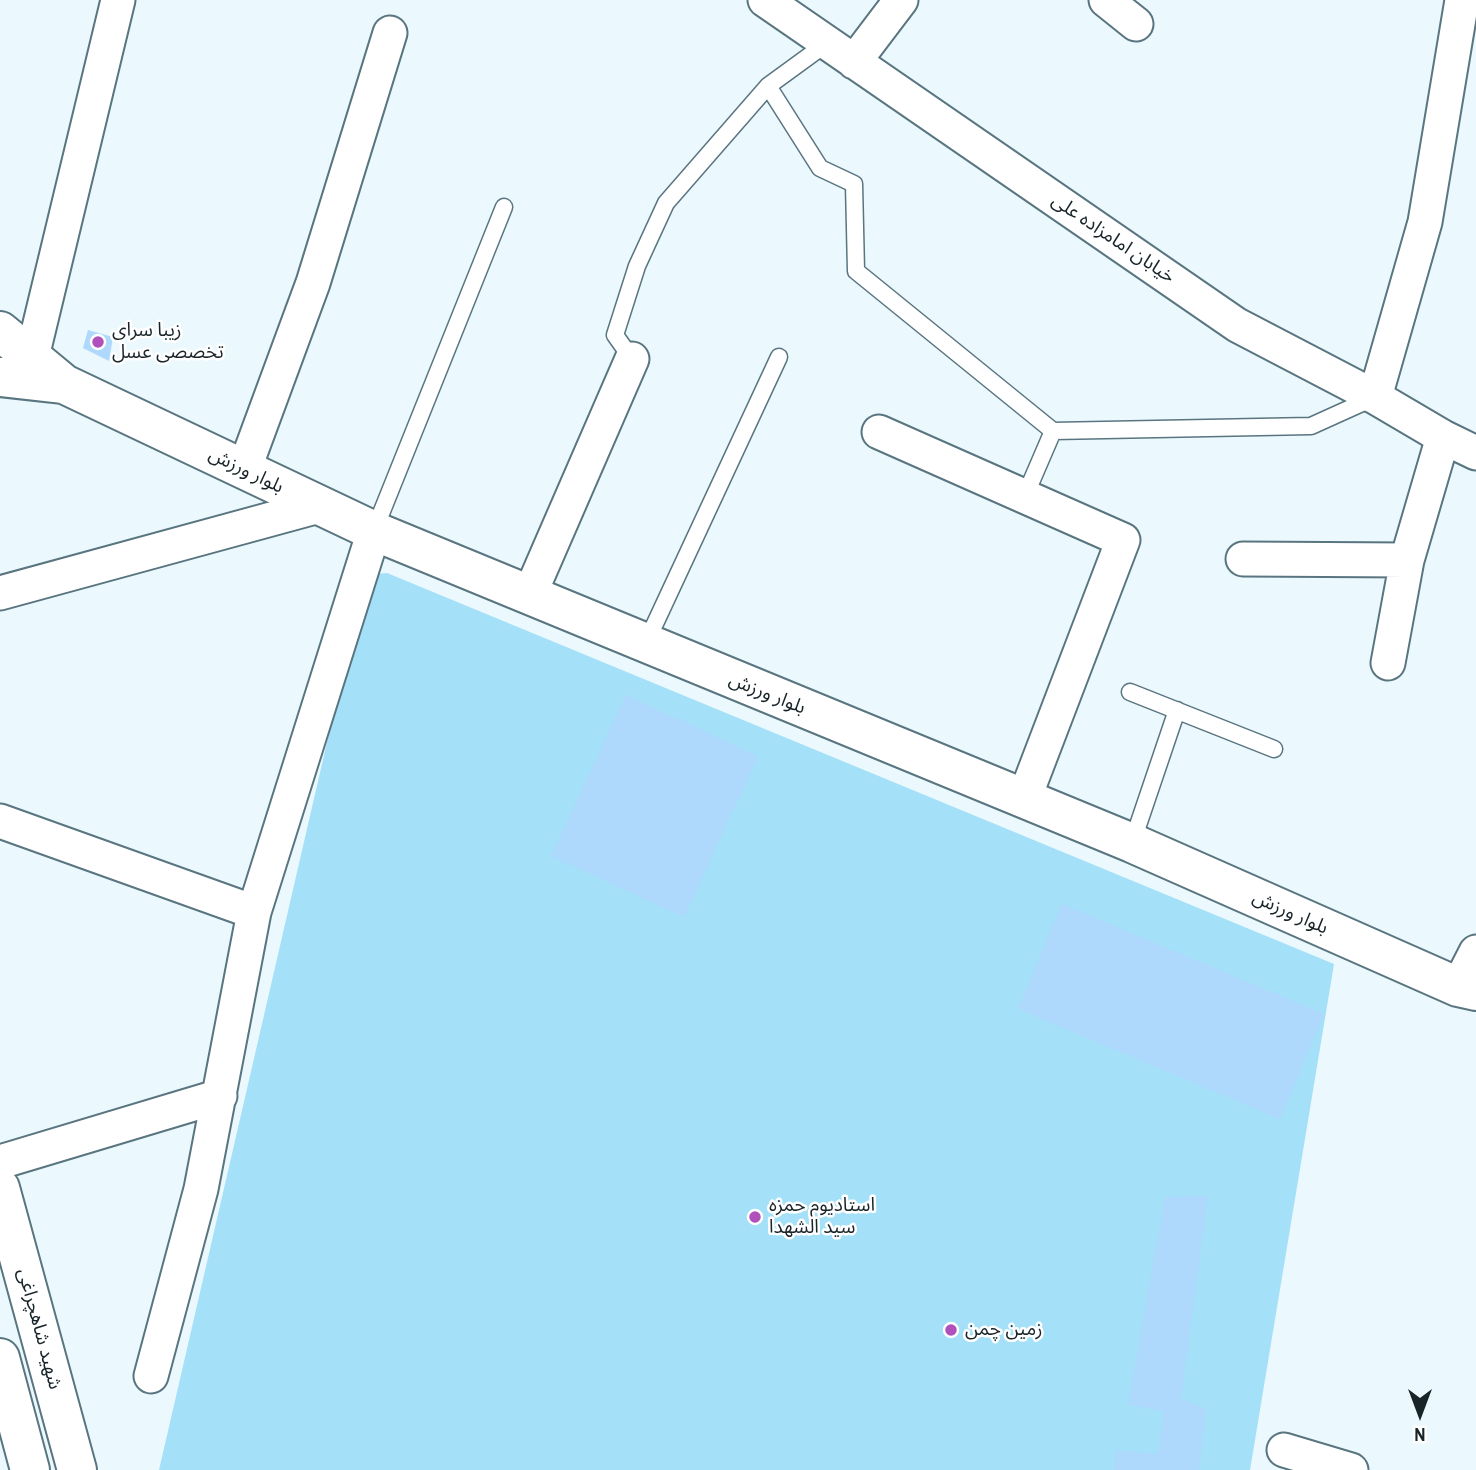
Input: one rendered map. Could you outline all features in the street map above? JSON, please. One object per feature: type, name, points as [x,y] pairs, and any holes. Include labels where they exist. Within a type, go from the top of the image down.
[{"type":"street","points":[[32,357],[118,0]]},
{"type":"street","name":"خیابان امامزاده علی","points":[[765,0],[1237,325],[1476,453]]},
{"type":"street","points":[[854,62],[901,0]]},
{"type":"street","points":[[1106,0],[1136,24]]},
{"type":"street","points":[[1375,397],[1425,222],[1462,0]]},
{"type":"street","points":[[244,470],[313,282],[390,33]]},
{"type":"street","points":[[0,331],[64,384]]},
{"type":"street","points":[[529,596],[632,359]]},
{"type":"street","points":[[0,377],[64,384]]},
{"type":"street","name":"بلوار ورزش","points":[[64,384],[374,531],[1132,843],[1467,989]]},
{"type":"street","points":[[879,432],[1123,540],[1024,799]]},
{"type":"street","points":[[1388,663],[1407,560],[1443,437]]},
{"type":"street","points":[[0,593],[320,506]]},
{"type":"street","points":[[151,1376],[201,1188],[254,912],[374,531]]},
{"type":"street","points":[[1243,559],[1407,560]]},
{"type":"street","points":[[0,821],[254,912]]},
{"type":"street","points":[[1467,989],[1476,952]]},
{"type":"street","points":[[0,1162],[220,1096]]},
{"type":"street","name":"شهید شاهچراغی","points":[[0,1188],[77,1470]]},
{"type":"street","points":[[0,1358],[7,1411],[30,1470]]},
{"type":"street","points":[[1283,1450],[1351,1470]]},
{"type":"lane","points":[[632,359],[615,335],[637,266],[666,203],[768,86],[828,43]]},
{"type":"lane","points":[[768,86],[820,169],[854,184],[856,271],[1053,431],[1311,426],[1375,397]]},
{"type":"lane","points":[[374,531],[504,207]]},
{"type":"lane","points":[[646,645],[779,357]]},
{"type":"lane","points":[[1025,496],[1053,431]]},
{"type":"lane","points":[[1130,692],[1274,749]]},
{"type":"lane","points":[[1132,843],[1177,710]]},
{"type":"shaded area","name":"استادیوم حمزه سید الشهدا","points":[[387,573],[1334,964],[1250,1470],[159,1470],[364,582],[374,574]]},
{"type":"building","name":"زیبا سرای تخصصی عسل","points":[[88,330],[113,337],[109,361],[83,348]]},
{"type":"building","points":[[626,695],[758,756],[684,917],[551,856]]},
{"type":"building","points":[[1062,904],[1324,1014],[1280,1119],[1018,1009]]},
{"type":"building","points":[[1208,1195],[1181,1398],[1206,1409],[1199,1470],[1114,1470],[1116,1450],[1158,1454],[1164,1411],[1128,1405],[1165,1197]]},
{"type":"place","name":"زیبا سرای تخصصی عسل","points":[[98,342]]},
{"type":"place","name":"استادیوم حمزه سید الشهدا","points":[[755,1217]]},
{"type":"place","name":"زمین چمن","points":[[951,1330]]}]
